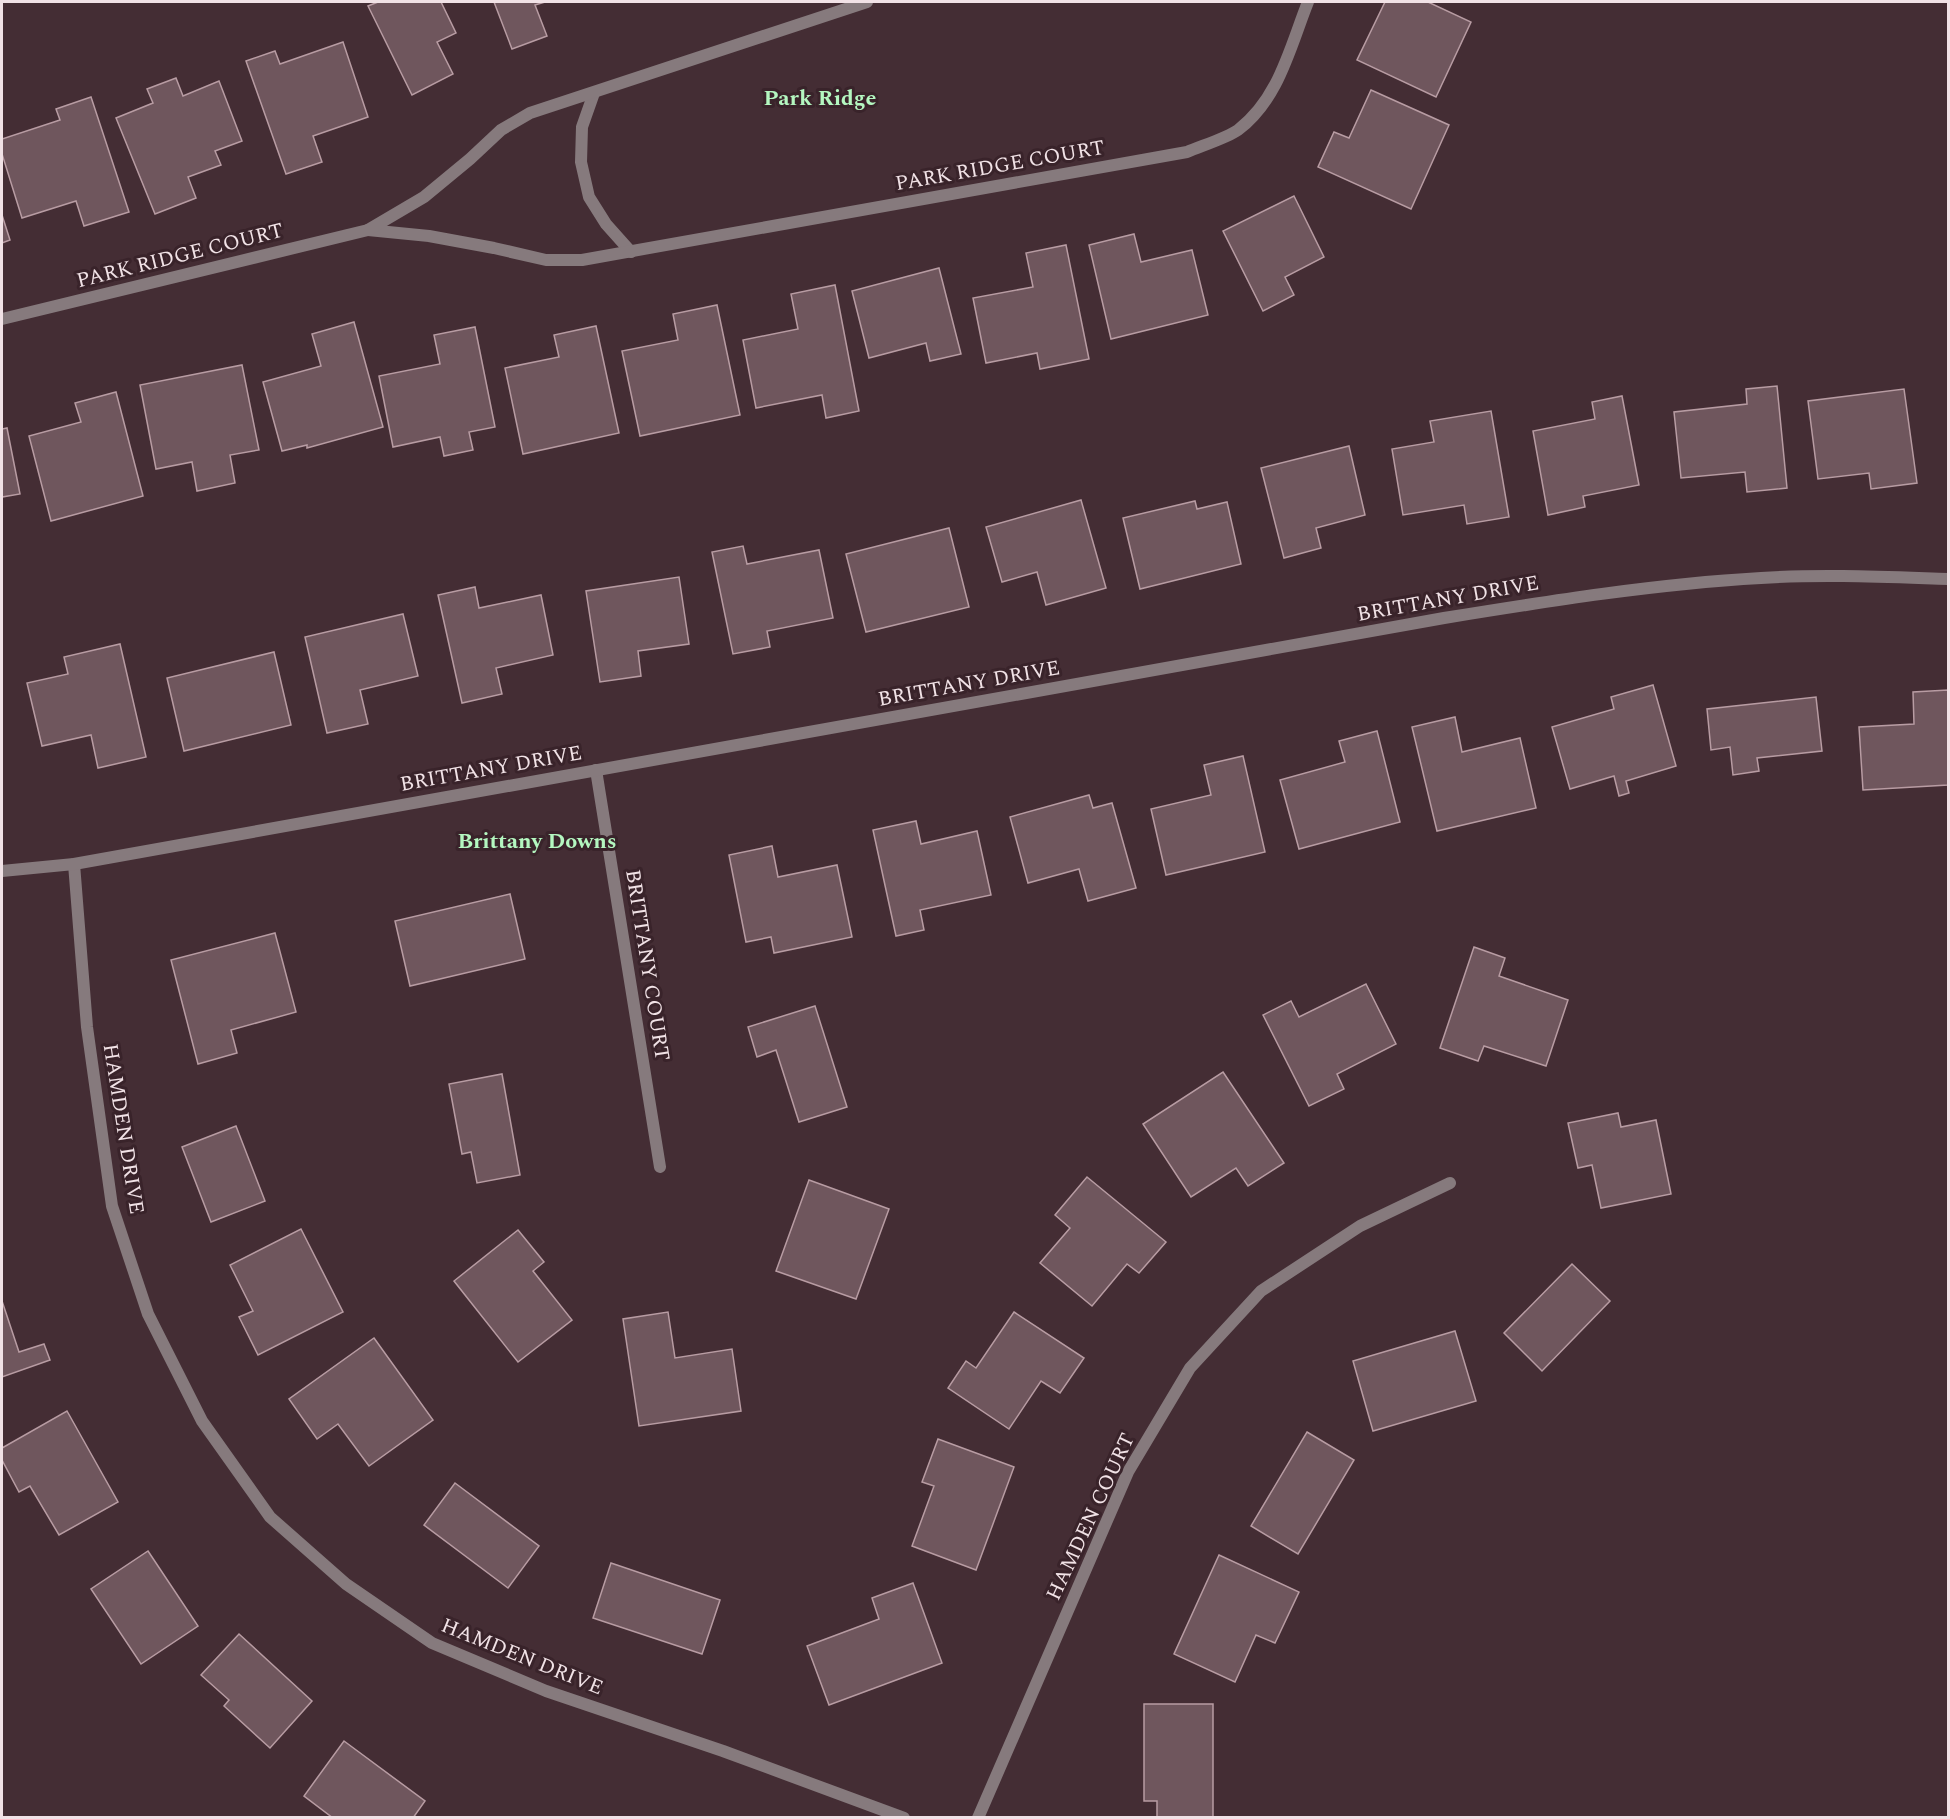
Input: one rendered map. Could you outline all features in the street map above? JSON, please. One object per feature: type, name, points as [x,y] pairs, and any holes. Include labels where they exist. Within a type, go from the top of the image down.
[{"type":"street","name":"PARK RIDGE COURT","points":[[2,319],[368,230],[424,197],[501,130],[530,112],[867,2]]},
{"type":"street","name":"PARK RIDGE COURT","points":[[368,230],[429,236],[546,260],[582,260],[1187,152],[1237,131],[1266,101],[1286,62],[1301,8],[1308,2]]},
{"type":"street","points":[[594,93],[582,128],[581,162],[589,197],[606,224],[632,252]]},
{"type":"street","name":"BRITTANY DRIVE","points":[[2,871],[74,864],[1444,618],[1595,594],[1761,578],[1870,576],[1948,579]]},
{"type":"street","name":"BRITTANY COURT","points":[[596,770],[660,1167]]},
{"type":"street","name":"HAMDEN DRIVE","points":[[74,864],[87,1027],[112,1206],[147,1314],[202,1421],[270,1517],[346,1584],[432,1643],[546,1691],[723,1751],[904,1818]]},
{"type":"street","name":"HAMDEN COURT","points":[[978,1818],[1128,1472],[1190,1368],[1261,1291],[1360,1226],[1450,1183]]},
{"type":"building","points":[[378,2],[441,2],[456,33],[437,42],[453,74],[412,95],[368,6]]},
{"type":"building","points":[[494,2],[545,2],[535,5],[547,36],[512,49]]},
{"type":"building","points":[[1385,2],[1428,2],[1471,22],[1436,97],[1357,60]]},
{"type":"building","points":[[343,42],[368,117],[313,136],[322,162],[286,174],[246,61],[275,51],[280,64]]},
{"type":"building","points":[[176,78],[183,96],[219,81],[242,141],[215,151],[221,165],[188,177],[196,198],[155,214],[116,118],[153,103],[147,89]]},
{"type":"building","points":[[1371,90],[1449,125],[1411,209],[1318,167],[1334,132],[1349,138]]},
{"type":"building","points":[[91,97],[129,212],[84,226],[76,201],[22,218],[2,154],[2,139],[60,120],[56,109]]},
{"type":"building","points":[[1294,196],[1324,257],[1285,277],[1294,295],[1263,311],[1223,231]]},
{"type":"building","points":[[2,215],[10,240],[2,243]]},
{"type":"building","points":[[1134,234],[1141,262],[1192,250],[1208,315],[1111,339],[1089,245]]},
{"type":"building","points":[[1066,245],[1089,359],[1040,369],[1037,353],[986,363],[973,298],[1033,287],[1026,253]]},
{"type":"building","points":[[939,268],[961,354],[930,361],[926,343],[869,358],[852,291]]},
{"type":"building","points":[[835,285],[859,411],[826,418],[822,395],[756,408],[743,340],[798,329],[791,294]]},
{"type":"building","points":[[717,305],[740,415],[640,436],[622,351],[678,340],[673,314]]},
{"type":"building","points":[[354,322],[383,427],[307,448],[307,445],[282,451],[263,382],[321,366],[312,334]]},
{"type":"building","points":[[596,326],[619,433],[523,454],[505,368],[559,357],[554,335]]},
{"type":"building","points":[[475,327],[495,427],[469,432],[473,450],[444,456],[440,437],[393,447],[379,376],[440,364],[434,335]]},
{"type":"building","points":[[242,365],[259,450],[230,455],[235,483],[197,491],[192,462],[156,469],[140,385]]},
{"type":"building","points":[[1777,386],[1787,488],[1747,492],[1745,472],[1681,478],[1674,412],[1747,404],[1746,389]]},
{"type":"building","points":[[1904,389],[1917,483],[1871,489],[1869,473],[1818,479],[1808,401]]},
{"type":"building","points":[[116,392],[143,496],[51,521],[29,436],[81,422],[75,403]]},
{"type":"building","points":[[1622,396],[1639,485],[1583,496],[1585,507],[1548,515],[1533,431],[1595,419],[1592,402]]},
{"type":"building","points":[[1491,411],[1509,517],[1467,524],[1464,505],[1403,515],[1392,449],[1434,442],[1430,421]]},
{"type":"building","points":[[7,428],[20,494],[2,497],[2,429]]},
{"type":"building","points":[[1349,446],[1365,515],[1316,528],[1321,548],[1284,558],[1261,468]]},
{"type":"building","points":[[1081,500],[1106,588],[1046,605],[1037,572],[1002,582],[986,527]]},
{"type":"building","points":[[1195,501],[1197,509],[1227,502],[1241,564],[1140,589],[1123,518]]},
{"type":"building","points":[[949,528],[969,607],[866,632],[846,554]]},
{"type":"building","points":[[743,546],[747,564],[819,550],[833,618],[767,631],[770,647],[733,654],[712,552]]},
{"type":"building","points":[[679,577],[689,644],[638,651],[641,676],[600,682],[586,591]]},
{"type":"building","points":[[475,587],[479,608],[541,595],[553,655],[496,668],[502,694],[462,703],[438,595]]},
{"type":"building","points":[[403,614],[418,676],[360,690],[368,724],[327,733],[305,637]]},
{"type":"building","points":[[120,644],[146,757],[98,768],[91,735],[42,746],[27,683],[68,674],[64,657]]},
{"type":"building","points":[[274,652],[291,725],[184,751],[167,678]]},
{"type":"building","points":[[1653,685],[1676,766],[1626,781],[1629,793],[1619,796],[1614,776],[1570,789],[1552,727],[1614,709],[1611,697]]},
{"type":"building","points":[[1948,690],[1948,785],[1863,790],[1859,727],[1914,724],[1913,692]]},
{"type":"building","points":[[1816,697],[1822,751],[1757,758],[1759,771],[1733,775],[1730,747],[1711,750],[1707,709]]},
{"type":"building","points":[[1455,717],[1462,752],[1520,738],[1536,808],[1437,831],[1412,727]]},
{"type":"building","points":[[1377,731],[1400,822],[1299,849],[1280,780],[1345,762],[1339,741]]},
{"type":"building","points":[[1243,756],[1265,852],[1166,875],[1151,809],[1211,795],[1204,765]]},
{"type":"building","points":[[1089,795],[1093,808],[1112,803],[1136,888],[1088,901],[1079,869],[1028,883],[1010,817]]},
{"type":"building","points":[[916,821],[921,844],[977,831],[991,895],[920,910],[924,930],[896,936],[873,830]]},
{"type":"building","points":[[772,846],[778,877],[837,865],[852,937],[774,953],[771,937],[746,942],[729,855]]},
{"type":"building","points":[[510,894],[525,959],[410,986],[395,921]]},
{"type":"building","points":[[275,933],[296,1012],[231,1030],[237,1053],[198,1064],[171,960]]},
{"type":"building","points":[[1474,947],[1505,958],[1499,976],[1568,1000],[1546,1066],[1484,1046],[1478,1061],[1440,1048]]},
{"type":"building","points":[[1366,984],[1396,1044],[1337,1074],[1344,1089],[1309,1106],[1263,1015],[1291,1001],[1299,1017]]},
{"type":"building","points":[[815,1006],[847,1107],[799,1122],[776,1050],[757,1057],[748,1027]]},
{"type":"building","points":[[1223,1072],[1284,1163],[1248,1186],[1236,1168],[1191,1197],[1143,1124]]},
{"type":"building","points":[[502,1074],[520,1175],[477,1183],[471,1152],[462,1154],[449,1084]]},
{"type":"building","points":[[1618,1113],[1621,1127],[1656,1120],[1671,1194],[1601,1208],[1592,1165],[1578,1168],[1568,1123]]},
{"type":"building","points":[[236,1126],[265,1201],[211,1222],[182,1147]]},
{"type":"building","points":[[1087,1177],[1166,1242],[1139,1273],[1127,1264],[1092,1306],[1040,1263],[1070,1228],[1055,1215]]},
{"type":"building","points":[[809,1180],[889,1209],[856,1299],[776,1271]]},
{"type":"building","points":[[301,1229],[343,1312],[258,1355],[239,1317],[253,1311],[230,1265]]},
{"type":"building","points":[[518,1230],[544,1262],[533,1271],[572,1320],[518,1362],[454,1281]]},
{"type":"building","points":[[1572,1264],[1610,1301],[1542,1371],[1504,1333]]},
{"type":"building","points":[[2,1301],[19,1352],[44,1344],[50,1360],[2,1377]]},
{"type":"building","points":[[668,1312],[675,1358],[732,1349],[741,1411],[639,1426],[623,1319]]},
{"type":"building","points":[[1014,1312],[1084,1358],[1060,1393],[1041,1381],[1009,1429],[948,1388],[966,1361],[976,1368]]},
{"type":"building","points":[[1455,1331],[1476,1401],[1373,1431],[1353,1361]]},
{"type":"building","points":[[374,1338],[433,1420],[369,1466],[338,1424],[317,1439],[289,1399]]},
{"type":"building","points":[[67,1411],[118,1502],[59,1535],[30,1486],[19,1492],[2,1460],[2,1448]]},
{"type":"building","points":[[1307,1432],[1354,1460],[1298,1554],[1251,1526]]},
{"type":"building","points":[[938,1439],[1014,1467],[976,1570],[912,1546],[934,1486],[922,1482]]},
{"type":"building","points":[[455,1483],[539,1546],[508,1588],[424,1525]]},
{"type":"building","points":[[148,1551],[198,1626],[141,1664],[91,1589]]},
{"type":"building","points":[[1219,1555],[1299,1592],[1275,1643],[1256,1635],[1235,1682],[1174,1654]]},
{"type":"building","points":[[611,1563],[720,1600],[702,1654],[593,1618]]},
{"type":"building","points":[[913,1583],[942,1663],[829,1705],[807,1646],[879,1619],[872,1598]]},
{"type":"building","points":[[239,1634],[312,1701],[270,1748],[224,1706],[229,1700],[201,1675]]},
{"type":"building","points":[[1144,1704],[1213,1704],[1213,1818],[1157,1818],[1157,1801],[1144,1801]]},
{"type":"building","points":[[344,1741],[425,1801],[413,1818],[333,1818],[304,1796]]},
{"type":"district","name":"Park Ridge","points":[[820,98]]},
{"type":"district","name":"Brittany Downs","points":[[537,841]]}]
